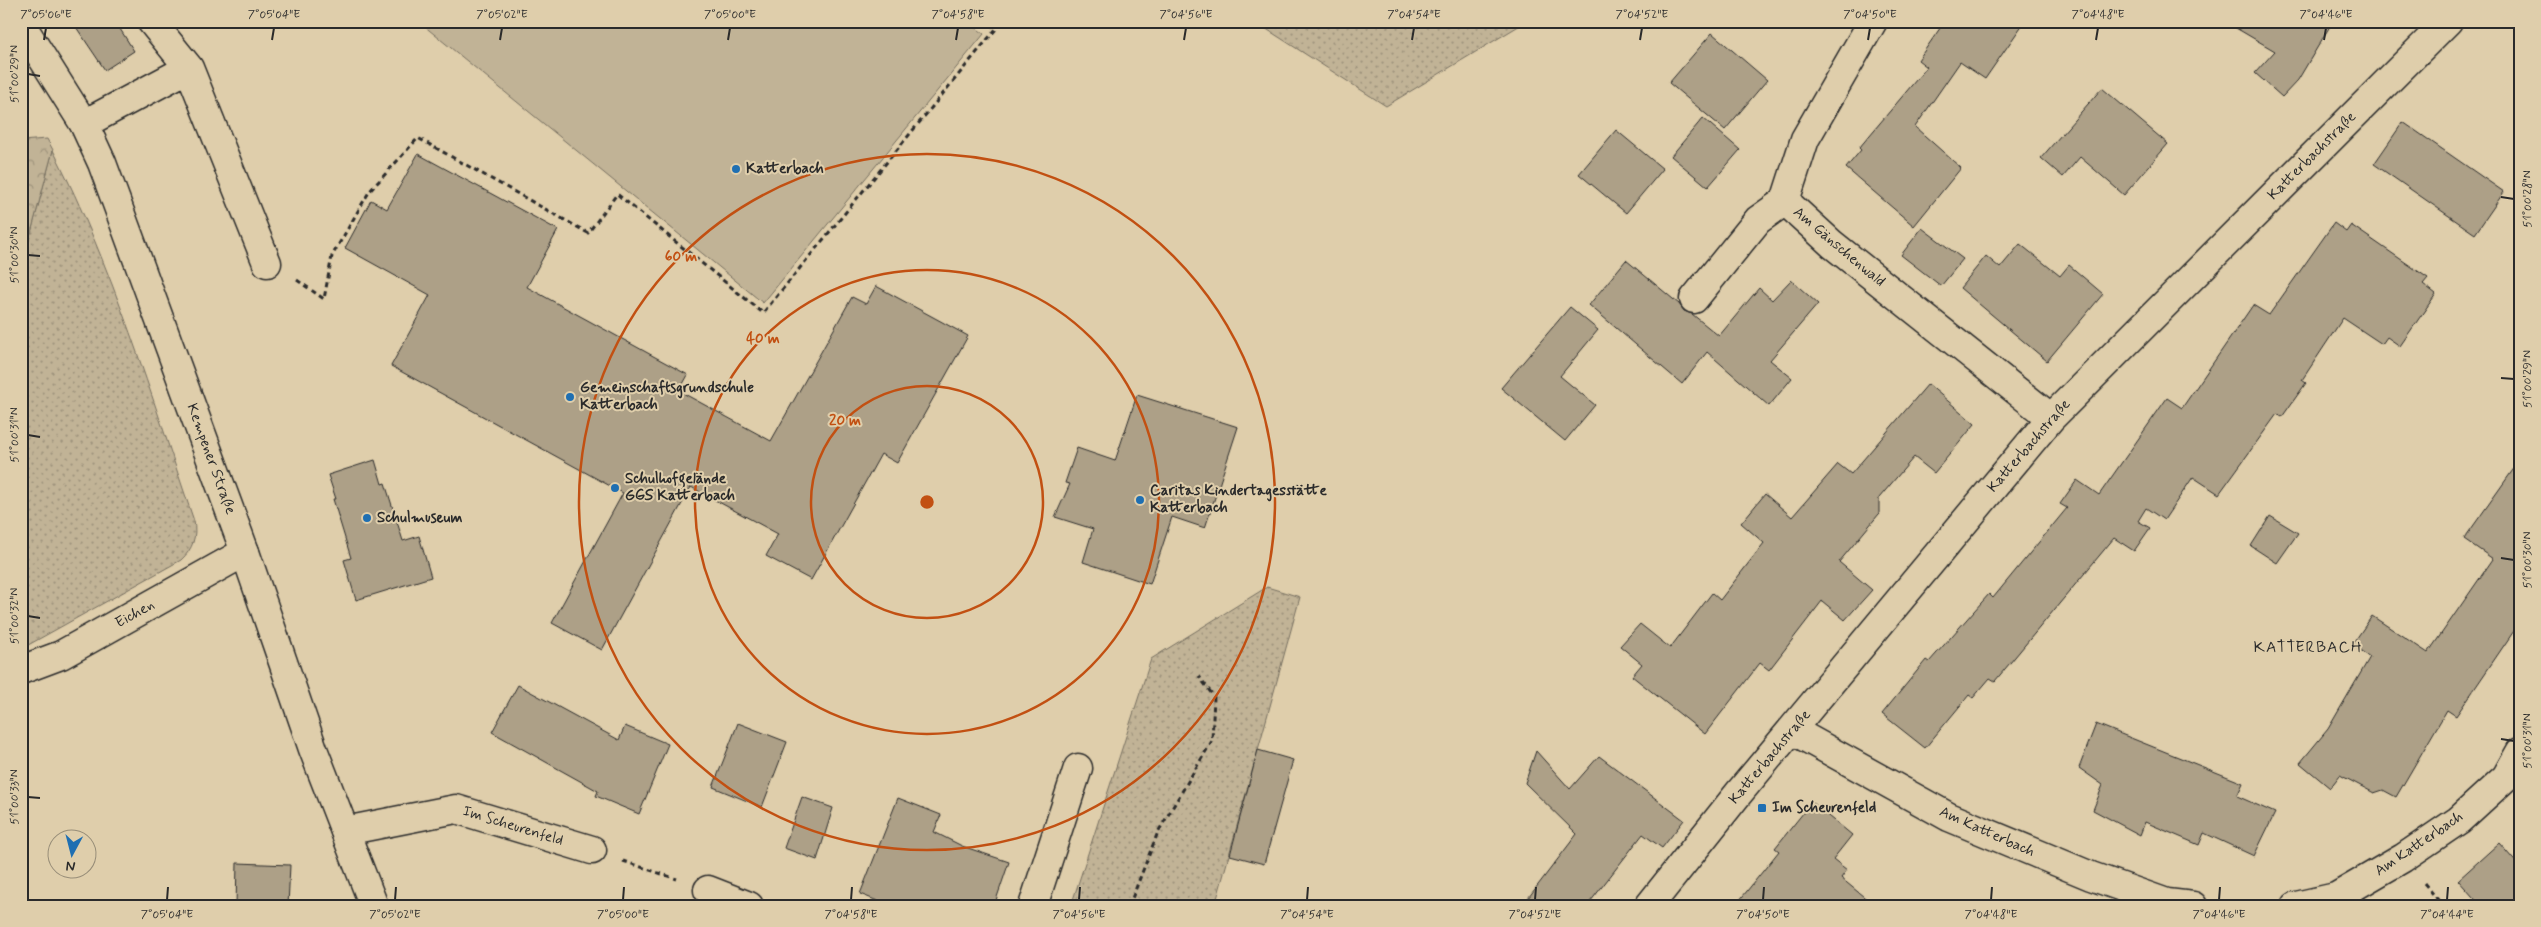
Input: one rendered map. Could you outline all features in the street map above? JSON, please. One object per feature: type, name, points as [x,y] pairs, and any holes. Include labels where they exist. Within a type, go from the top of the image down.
[{"type":"street","points":[[151,21],[189,68],[267,263]]},
{"type":"street","name":"Am Gänschenwald","points":[[1873,21],[1805,139],[1785,201],[1832,244],[2051,418]]},
{"type":"street","name":"Katterbachstraße","points":[[1649,906],[1792,730],[2051,418],[2448,21]]},
{"type":"street","name":"Kempener Straße","points":[[21,24],[84,124],[102,164],[245,552],[313,749],[374,906]]},
{"type":"street","points":[[84,124],[189,68]]},
{"type":"street","points":[[1694,299],[1758,220],[1785,201]]},
{"type":"street","name":"Eichen","points":[[21,670],[61,655],[245,552]]},
{"type":"street","name":"Am Katterbach","points":[[1792,730],[1949,817],[2091,876],[2167,903],[2193,906]]},
{"type":"street","name":"Am Katterbach","points":[[2296,906],[2336,897],[2403,858],[2459,820],[2506,777],[2520,752]]},
{"type":"street","points":[[1033,906],[1078,768]]},
{"type":"street","name":"Im Scheurenfeld","points":[[346,832],[456,809],[592,850]]},
{"type":"street","points":[[708,890],[749,906]]},
{"type":"path","points":[[307,286],[324,299],[332,256],[369,192],[418,138],[588,233],[618,194],[763,313],[996,29],[986,21]]},
{"type":"path","points":[[1129,906],[1158,832],[1212,742],[1214,697],[1199,676]]},
{"type":"path","points":[[592,850],[708,890]]},
{"type":"green space","name":"Katterbach","points":[[418,21],[968,21],[984,34],[763,303]]},
{"type":"green space","points":[[1254,21],[1527,21],[1386,106]]},
{"type":"green space","points":[[47,139],[53,150],[21,270],[21,141]]},
{"type":"green space","points":[[53,150],[75,195],[113,286],[194,521],[195,532],[191,547],[181,560],[21,649],[21,270]]},
{"type":"green space","points":[[1267,587],[1300,597],[1215,906],[1071,906],[1151,659]]},
{"type":"building","points":[[72,21],[115,21],[134,51],[105,70]]},
{"type":"building","points":[[1945,21],[2025,21],[1985,79],[1960,62],[1915,127],[1961,168],[1914,226],[1846,168],[1861,150],[1859,148],[1927,67],[1918,60]]},
{"type":"building","points":[[2224,21],[2333,21],[2298,80],[2282,97],[2255,73],[2275,51]]},
{"type":"building","points":[[1712,33],[1767,80],[1725,130],[1669,83]]},
{"type":"building","points":[[2102,88],[2168,144],[2124,195],[2080,157],[2063,177],[2041,158]]},
{"type":"building","points":[[1703,118],[1740,150],[1708,187],[1671,156]]},
{"type":"building","points":[[2403,122],[2504,192],[2475,234],[2374,164]]},
{"type":"building","points":[[1616,130],[1663,169],[1626,213],[1579,174]]},
{"type":"building","name":"Gemeinschaftsgrundschule Katterbach","points":[[418,154],[558,230],[527,287],[688,375],[679,391],[771,441],[852,297],[866,304],[876,286],[968,336],[897,463],[881,454],[811,580],[766,556],[778,534],[691,487],[602,650],[552,623],[623,493],[391,366],[430,295],[345,248],[371,200],[387,209]]},
{"type":"building","points":[[2334,223],[2346,232],[2351,225],[2428,278],[2423,284],[2436,294],[2400,346],[2387,337],[2382,344],[2343,318],[2302,380],[2306,383],[2282,417],[2277,414],[2219,494],[2193,477],[2164,520],[2146,508],[2138,521],[2150,528],[2134,551],[2114,538],[1995,681],[1990,678],[1973,698],[1969,695],[1925,748],[1882,714],[1926,660],[1929,662],[1989,594],[1993,598],[2067,508],[2060,504],[2077,480],[2099,495],[2167,398],[2182,408],[2253,305],[2269,315]]},
{"type":"building","points":[[1922,228],[1963,259],[1941,286],[1901,255]]},
{"type":"building","points":[[2020,244],[2060,276],[2069,265],[2103,294],[2047,361],[1960,288],[1986,256],[2000,268]]},
{"type":"building","points":[[1626,260],[1679,304],[1684,311],[1692,314],[1719,336],[1759,288],[1772,300],[1791,280],[1818,304],[1770,360],[1792,378],[1769,406],[1707,352],[1682,384],[1589,305]]},
{"type":"building","points":[[1570,307],[1598,330],[1560,376],[1595,405],[1565,441],[1501,388]]},
{"type":"building","points":[[1928,384],[1975,424],[1934,473],[1914,457],[1879,498],[1879,514],[1839,562],[1872,590],[1845,620],[1822,601],[1769,670],[1760,663],[1705,734],[1632,676],[1642,664],[1620,646],[1640,624],[1670,648],[1712,593],[1720,600],[1764,543],[1741,523],[1765,494],[1792,517],[1838,464],[1851,474]]},
{"type":"building","name":"Caritas Kindertagesstätte Katterbach","points":[[1137,395],[1238,427],[1205,528],[1172,517],[1150,584],[1083,562],[1093,529],[1055,517],[1070,484],[1065,483],[1077,448],[1115,461]]},
{"type":"building","name":"Schulmuseum","points":[[375,460],[382,484],[385,483],[403,541],[419,536],[431,577],[356,600],[344,560],[351,558],[333,499],[336,499],[328,475]]},
{"type":"building","points":[[2520,460],[2520,622],[2456,716],[2447,710],[2396,797],[2383,790],[2374,793],[2340,775],[2330,788],[2300,763],[2328,729],[2370,657],[2352,645],[2372,616],[2428,653],[2493,559],[2464,539]]},
{"type":"building","points":[[2270,516],[2298,533],[2277,563],[2251,546]]},
{"type":"building","points":[[518,685],[619,740],[625,726],[668,744],[639,814],[596,796],[598,791],[492,732]]},
{"type":"building","points":[[738,723],[787,742],[762,807],[713,787]]},
{"type":"building","points":[[2096,724],[2243,783],[2237,796],[2275,813],[2254,856],[2204,833],[2199,845],[2145,822],[2140,835],[2093,810],[2103,785],[2079,768]]},
{"type":"building","points":[[1258,750],[1293,760],[1264,864],[1230,855]]},
{"type":"building","points":[[1536,751],[1570,789],[1599,756],[1684,820],[1662,848],[1643,834],[1587,906],[1522,906],[1577,834],[1525,783]]},
{"type":"building","points":[[802,797],[833,808],[817,860],[784,848]]},
{"type":"building","points":[[898,798],[941,815],[934,832],[962,846],[1009,862],[994,906],[890,906],[860,894]]},
{"type":"building","points":[[1812,802],[1852,835],[1833,859],[1847,870],[1841,878],[1875,906],[1735,906],[1779,851],[1775,848]]},
{"type":"building","points":[[2499,843],[2520,867],[2520,906],[2481,906],[2458,880]]},
{"type":"building","points":[[237,863],[290,865],[288,906],[236,906]]},
{"type":"place","name":"Katterbach","points":[[736,169]]},
{"type":"place","name":"Gemeinschaftsgrundschule Katterbach","points":[[570,397]]},
{"type":"place","name":"Schulhofgelände GGS Katterbach","points":[[615,488]]},
{"type":"place","name":"Caritas Kindertagesstätte Katterbach","points":[[1140,500]]},
{"type":"place","name":"Schulmuseum","points":[[367,518]]},
{"type":"place","name":"Im Scheurenfeld","points":[[1762,808]]},
{"type":"district","name":"KATTERBACH","points":[[2308,647]]}]
